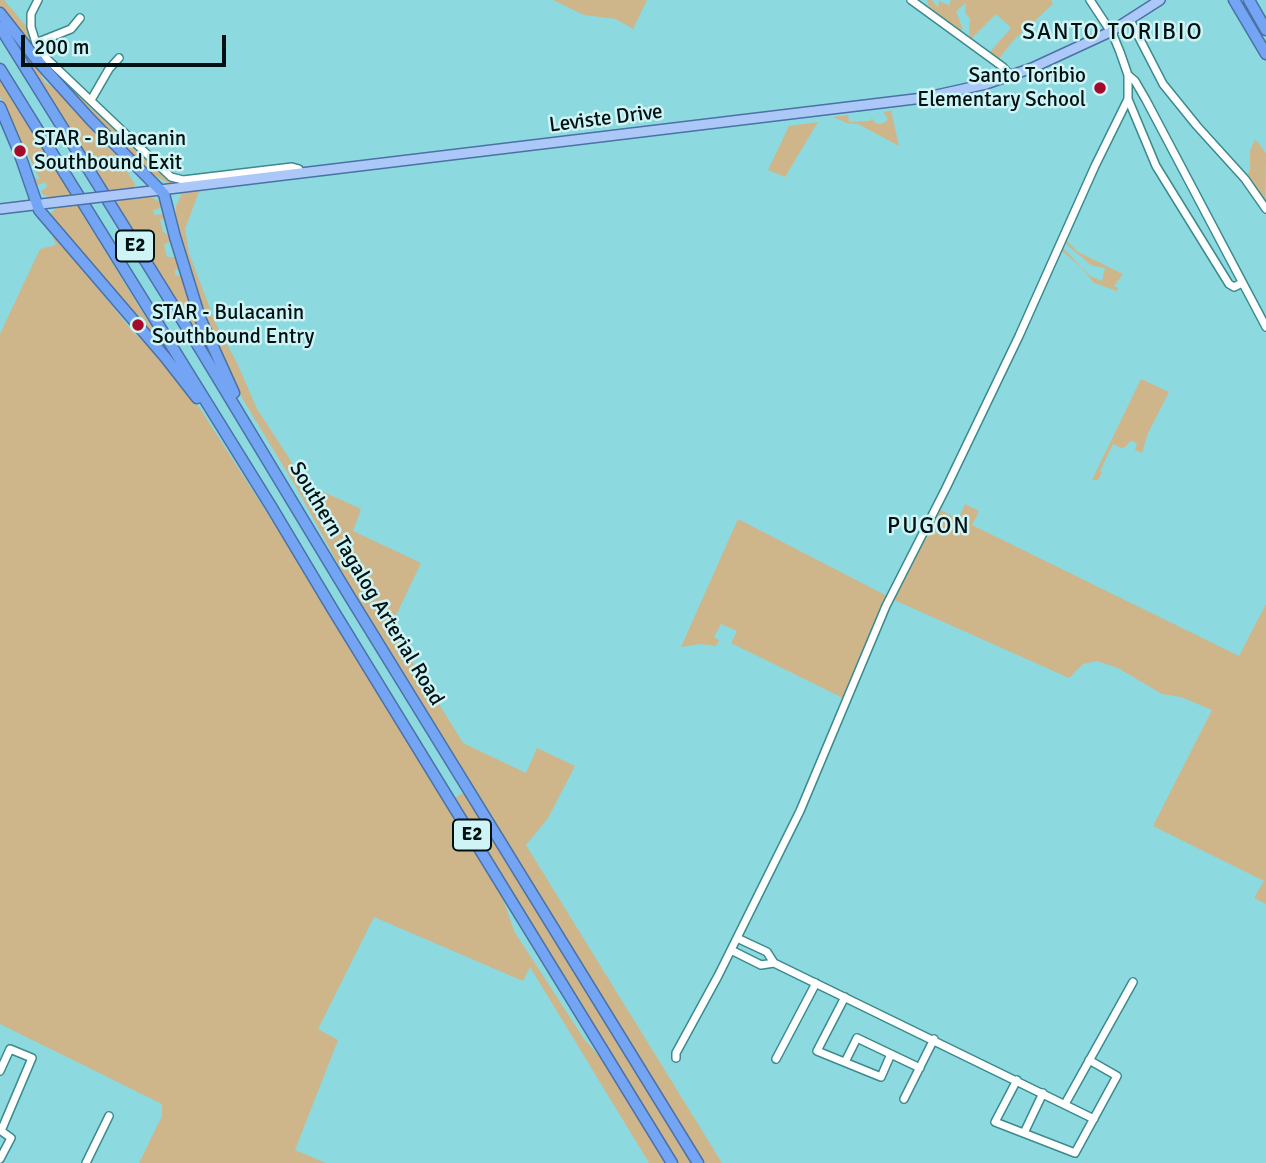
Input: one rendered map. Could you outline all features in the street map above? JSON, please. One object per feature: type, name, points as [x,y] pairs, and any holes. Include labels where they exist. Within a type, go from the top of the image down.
[{"type":"highway","points":[[1234,0],[1266,54]]},
{"type":"highway","points":[[1249,0],[1266,30]]},
{"type":"highway","points":[[0,13],[90,120],[162,190],[203,326],[225,376],[271,465]]},
{"type":"highway","name":"Southern Tagalog Arterial Road","points":[[0,27],[698,1163]]},
{"type":"highway","name":"Southern Tagalog Arterial Road","points":[[0,69],[672,1163]]},
{"type":"highway","points":[[0,107],[40,212],[178,373],[236,451]]},
{"type":"main road","name":"Leviste Drive","points":[[0,209],[957,92],[1010,76],[1080,48],[1160,0]]},
{"type":"street","points":[[38,0],[32,14],[31,27],[36,43],[47,58],[174,179],[214,178],[292,167],[299,169],[300,173]]},
{"type":"street","points":[[911,0],[1003,67],[1010,76]]},
{"type":"street","points":[[1090,0],[1117,44],[1128,75],[1128,99],[1156,166],[1229,284],[1234,287],[1242,283]]},
{"type":"street","points":[[36,43],[71,29],[80,18]]},
{"type":"street","points":[[1130,20],[1163,84],[1196,126],[1245,179],[1266,209]]},
{"type":"street","points":[[91,100],[109,69],[119,58]]},
{"type":"street","points":[[1128,75],[1135,81],[1146,100],[1266,327]]},
{"type":"street","points":[[676,1058],[676,1053],[731,950],[814,780],[886,606],[946,488],[1128,99]]},
{"type":"street","points":[[737,937],[767,952],[774,963],[1094,1118]]},
{"type":"street","points":[[731,950],[761,965],[774,963]]},
{"type":"street","points":[[1065,1104],[1133,982]]},
{"type":"street","points":[[776,1059],[816,983]]},
{"type":"street","points":[[845,997],[817,1051],[881,1077],[891,1054]]},
{"type":"street","points":[[845,1062],[857,1038],[920,1068]]},
{"type":"street","points":[[904,1099],[934,1039]]},
{"type":"street","points":[[0,1071],[10,1049],[32,1058],[1,1131],[11,1138],[0,1159]]},
{"type":"street","points":[[1017,1080],[995,1122],[1075,1153],[1116,1076],[1089,1060]]},
{"type":"street","points":[[1024,1133],[1043,1094]]},
{"type":"street","points":[[86,1163],[109,1116]]},
{"type":"shaded area","points":[[0,0],[4,0],[27,27],[41,56],[59,75],[178,183],[169,184],[130,155],[50,68],[8,18],[0,6]]},
{"type":"shaded area","points":[[553,0],[647,0],[633,29],[616,19],[584,15]]},
{"type":"shaded area","points":[[927,0],[932,0],[938,8],[939,1],[949,5],[951,0],[1051,0],[1053,4],[1012,42],[998,60],[989,53],[1011,28],[996,14],[971,39],[970,18],[965,13],[966,3],[956,11],[963,30],[960,32],[930,10]]},
{"type":"shaded area","points":[[8,31],[41,72],[46,83],[54,88],[117,156],[135,184],[134,188],[129,189],[133,199],[151,197],[160,202],[161,208],[153,210],[155,215],[164,214],[166,220],[160,219],[163,232],[168,235],[170,241],[164,245],[167,257],[175,257],[179,269],[175,270],[175,275],[181,276],[199,331],[194,329],[161,278]]},
{"type":"shaded area","points":[[0,79],[141,310],[187,378],[143,327],[147,323],[140,316],[137,319],[52,218],[51,213],[56,208],[66,207],[66,199],[43,195],[41,191],[47,187],[45,182],[36,186],[33,177],[40,180],[0,96]]},
{"type":"shaded area","points":[[891,110],[899,146],[858,124],[847,123],[833,117],[848,115],[849,122],[870,121],[872,118],[875,123],[881,124],[887,121],[883,113]]},
{"type":"shaded area","points":[[818,122],[785,177],[768,170],[789,126]]},
{"type":"shaded area","points":[[1255,139],[1266,153],[1265,203],[1246,176],[1250,171],[1250,151]]},
{"type":"shaded area","points":[[200,189],[185,229],[189,253],[215,322],[257,409],[306,484],[361,509],[353,531],[421,563],[391,626],[463,743],[526,773],[537,748],[575,766],[548,818],[526,845],[722,1163],[705,1163],[345,577],[296,487],[236,388],[204,317],[176,219],[176,206],[181,195],[185,191]]},
{"type":"shaded area","points":[[40,221],[62,243],[129,327],[162,360],[201,410],[301,566],[501,893],[514,931],[584,1039],[608,1066],[667,1163],[649,1163],[530,967],[523,981],[374,917],[318,1029],[338,1040],[295,1150],[326,1163],[139,1163],[162,1116],[162,1104],[0,1024],[0,334],[40,249],[56,245],[52,234]]},
{"type":"shaded area","points":[[1065,239],[1078,252],[1123,274],[1114,286],[1118,288],[1117,291],[1094,283],[1081,267],[1061,250],[1063,248],[1090,276],[1102,281],[1105,268],[1091,265],[1067,245]]},
{"type":"shaded area","points":[[1141,379],[1169,392],[1148,433],[1142,453],[1135,450],[1137,444],[1133,441],[1121,448],[1113,444],[1098,480],[1092,480]]},
{"type":"shaded area","points":[[965,504],[979,511],[972,525],[1239,656],[1266,604],[1266,904],[1254,898],[1264,881],[1153,826],[1212,710],[1181,697],[1162,694],[1118,668],[1097,661],[1083,664],[1069,678],[892,599],[939,509],[958,519]]},
{"type":"shaded area","points":[[738,519],[887,596],[843,698],[731,643],[737,631],[721,624],[714,637],[719,640],[716,646],[700,644],[681,647]]},
{"type":"shaded area","points":[[466,791],[694,1163],[678,1163],[656,1129],[455,798]]},
{"type":"place","name":"Santo Toribio Elementary School","points":[[1100,88]]},
{"type":"place","name":"STAR - Bulacanin Southbound Exit","points":[[20,151]]},
{"type":"place","name":"STAR - Bulacanin Southbound Entry","points":[[138,325]]},
{"type":"district","name":"SANTO TORIBIO","points":[[1113,33]]},
{"type":"district","name":"PUGON","points":[[929,527]]}]
